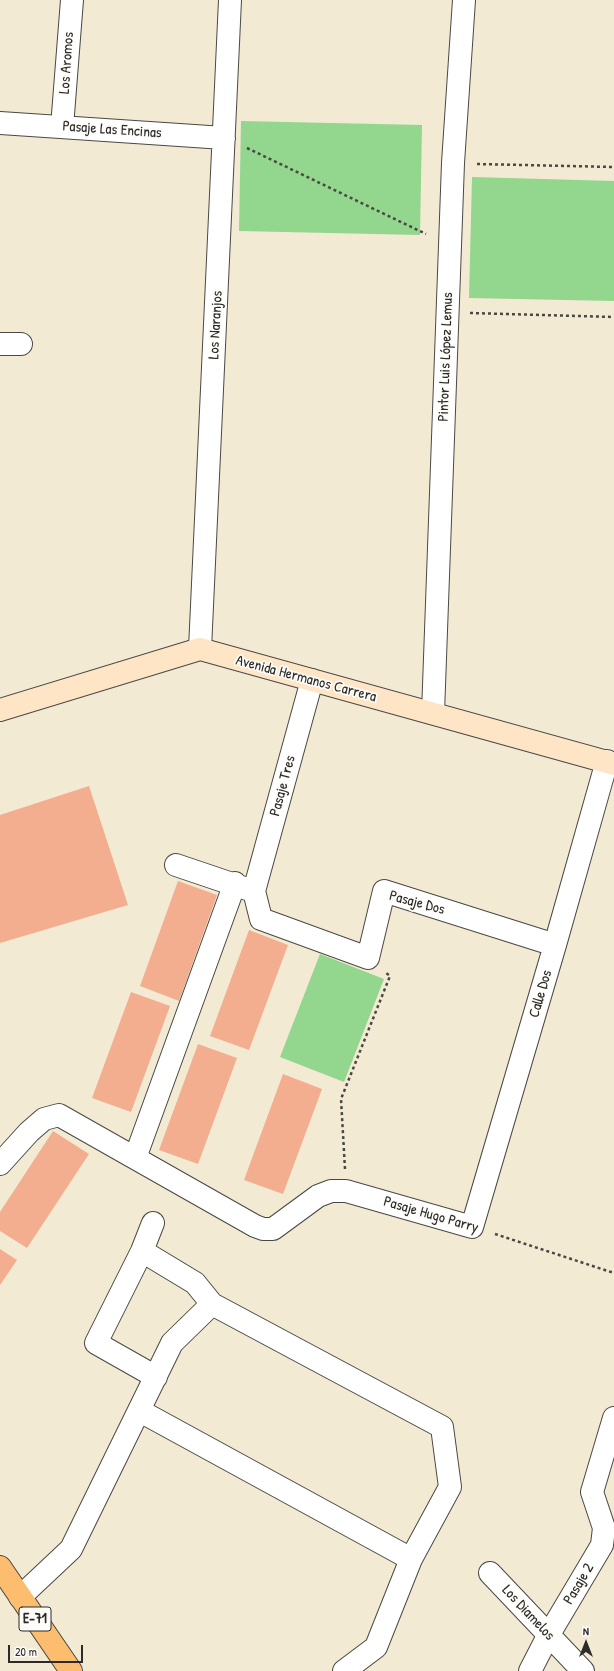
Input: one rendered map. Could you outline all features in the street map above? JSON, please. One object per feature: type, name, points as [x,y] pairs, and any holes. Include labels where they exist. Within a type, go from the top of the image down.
[{"type":"main road","name":"E-71","points":[[0,1567],[71,1671]]},
{"type":"street","name":"Los Aromos","points":[[62,127],[72,0]]},
{"type":"street","name":"Los Naranjos","points":[[200,649],[230,0]]},
{"type":"street","name":"Pintor Luis López Lemus","points":[[433,713],[453,163],[464,0]]},
{"type":"street","name":"Pasaje Las Encinas","points":[[0,123],[224,138]]},
{"type":"street","points":[[0,344],[21,344]]},
{"type":"street","name":"Avenida Hermanos Carrera","points":[[200,649],[611,762]]},
{"type":"street","points":[[0,710],[200,649]]},
{"type":"street","name":"Pasaje Tres","points":[[135,1158],[244,887],[312,680]]},
{"type":"street","name":"Calle Dos","points":[[472,1226],[611,762]]},
{"type":"street","points":[[176,865],[244,887],[262,919],[368,958]]},
{"type":"street","name":"Pasaje Dos","points":[[368,958],[384,892],[556,945]]},
{"type":"street","points":[[0,1164],[44,1119],[59,1115],[135,1158]]},
{"type":"street","name":"Pasaje Hugo Parry","points":[[135,1158],[255,1226],[263,1229],[273,1229],[318,1196],[331,1191],[346,1191],[472,1226]]},
{"type":"street","points":[[152,1223],[142,1251],[96,1343],[156,1377]]},
{"type":"street","points":[[142,1251],[195,1283],[212,1304],[442,1427],[450,1487],[411,1559],[376,1647],[344,1671]]},
{"type":"street","points":[[20,1597],[71,1549],[140,1411],[172,1343],[212,1304]]},
{"type":"street","points":[[140,1411],[411,1559]]},
{"type":"street","points":[[610,1452],[614,1418]]},
{"type":"street","name":"Pasaje 2","points":[[530,1671],[548,1636],[602,1545],[604,1528],[592,1492],[610,1452]]},
{"type":"street","name":"Los Diamelos","points":[[490,1573],[548,1636],[583,1671]]},
{"type":"path","points":[[224,138],[450,245]]},
{"type":"path","points":[[453,163],[614,167]]},
{"type":"path","points":[[448,313],[614,316]]},
{"type":"path","points":[[346,1191],[341,1099],[390,976],[368,958]]},
{"type":"path","name":"Pasaje Hugo Parry","points":[[472,1226],[614,1273]]},
{"type":"green space","points":[[241,121],[422,125],[420,235],[239,231]]},
{"type":"green space","points":[[472,177],[614,181],[614,301],[469,298]]},
{"type":"green space","points":[[320,954],[384,979],[344,1082],[280,1057]]},
{"type":"building","points":[[89,786],[128,905],[0,943],[0,815]]},
{"type":"building","points":[[178,881],[217,895],[179,1001],[140,986]]},
{"type":"building","points":[[249,930],[288,945],[249,1050],[210,1036]]},
{"type":"building","points":[[131,992],[170,1006],[131,1112],[92,1098]]},
{"type":"building","points":[[198,1044],[237,1058],[198,1164],[159,1150]]},
{"type":"building","points":[[283,1074],[322,1089],[283,1194],[244,1180]]},
{"type":"building","points":[[53,1131],[89,1154],[27,1248],[0,1231],[0,1212]]},
{"type":"building","points":[[0,1249],[17,1260],[0,1285]]}]
